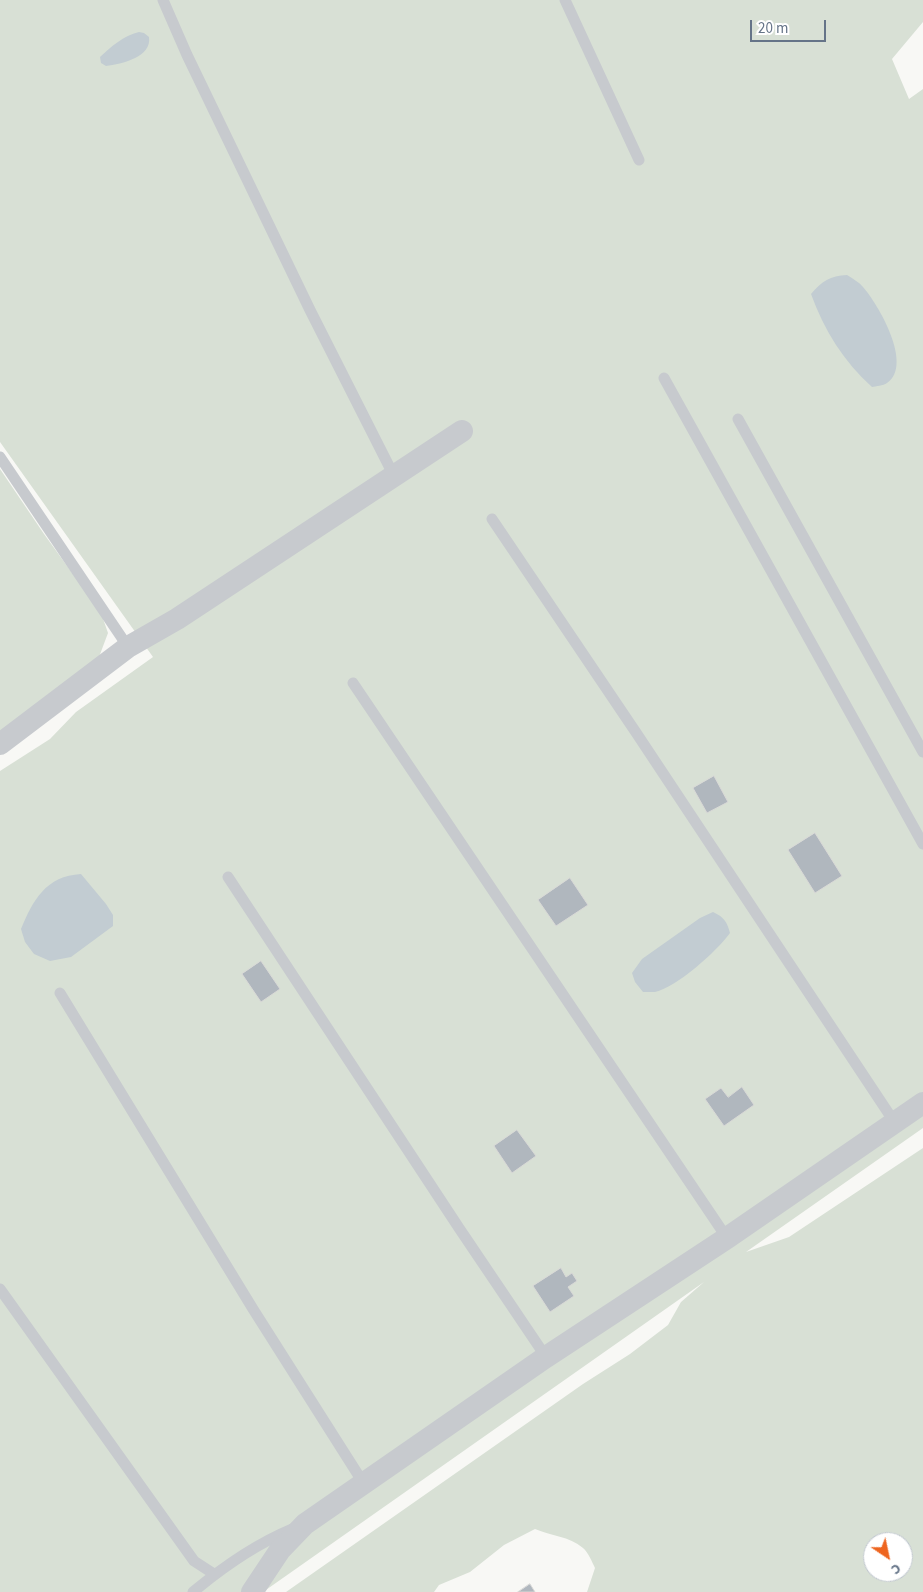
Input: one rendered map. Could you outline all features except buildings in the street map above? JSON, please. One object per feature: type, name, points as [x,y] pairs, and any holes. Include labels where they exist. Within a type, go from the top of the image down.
[{"type":"street","points":[[0,744],[128,647],[177,619],[462,431]]},
{"type":"street","points":[[252,1592],[280,1550],[305,1524],[546,1357],[727,1238],[923,1103]]},
{"type":"lane","points":[[163,0],[302,292],[394,476]]},
{"type":"lane","points":[[565,0],[639,160]]},
{"type":"lane","points":[[664,378],[923,844]]},
{"type":"lane","points":[[738,419],[923,752]]},
{"type":"lane","points":[[0,457],[128,647]]},
{"type":"lane","points":[[492,519],[895,1123]]},
{"type":"lane","points":[[353,683],[727,1238]]},
{"type":"lane","points":[[228,877],[546,1357]]},
{"type":"lane","points":[[60,993],[253,1309],[364,1484]]},
{"type":"lane","points":[[0,1289],[194,1561],[214,1574]]},
{"type":"lane","points":[[193,1592],[214,1574],[275,1536],[305,1524]]},
{"type":"shaded area","points":[[0,0],[923,0],[923,22],[892,59],[909,99],[923,89],[923,1128],[746,1252],[789,1237],[923,1148],[923,1592],[587,1592],[595,1568],[585,1550],[572,1541],[535,1529],[504,1545],[470,1572],[439,1585],[434,1592],[286,1592],[583,1384],[630,1354],[668,1325],[681,1302],[704,1282],[263,1592],[0,1592],[0,771],[50,739],[76,712],[153,657],[0,442]]},
{"type":"shaded area","points":[[139,32],[149,37],[149,44],[146,50],[127,61],[106,66],[101,63],[100,57],[113,45]]},
{"type":"shaded area","points":[[847,275],[860,284],[869,295],[891,335],[897,363],[894,374],[884,385],[872,387],[852,367],[829,333],[811,294],[827,280]]},
{"type":"shaded area","points":[[0,469],[101,613],[108,633],[96,665],[0,735]]},
{"type":"shaded area","points":[[81,874],[113,915],[113,926],[71,957],[50,961],[34,954],[25,942],[21,929],[36,899],[42,891],[59,879]]},
{"type":"shaded area","points":[[713,912],[720,916],[728,926],[730,933],[724,940],[685,976],[664,989],[655,992],[643,992],[635,982],[632,973],[642,959],[700,918]]}]
